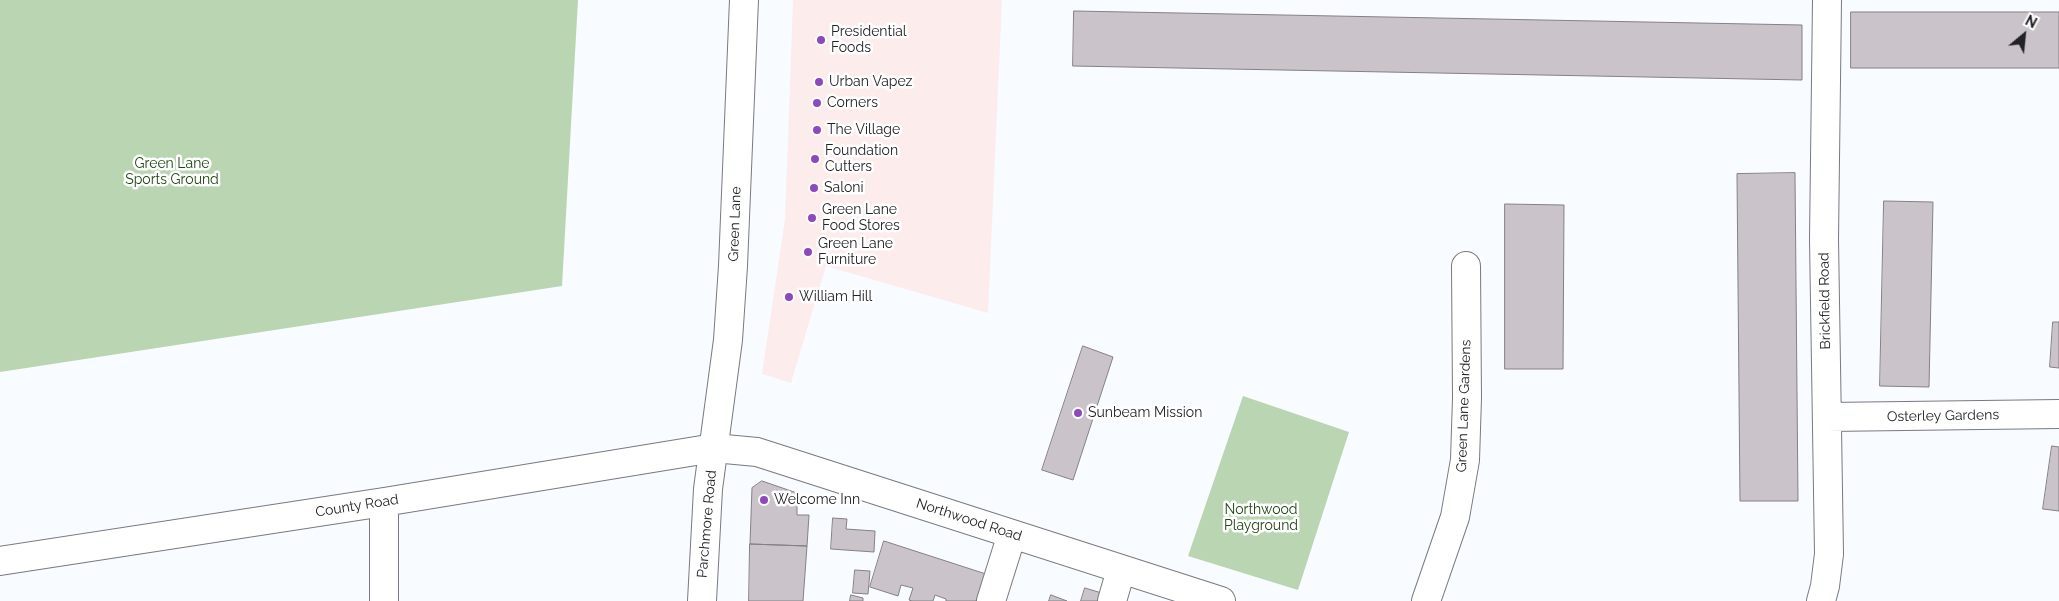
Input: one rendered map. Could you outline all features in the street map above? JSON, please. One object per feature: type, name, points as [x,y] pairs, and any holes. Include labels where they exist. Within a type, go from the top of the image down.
[{"type":"street","name":"Green Lane","points":[[714,448],[728,340],[734,266],[744,0]]},
{"type":"street","name":"Brickfield Road","points":[[1821,601],[1829,554],[1824,239],[1827,0]]},
{"type":"street","name":"Green Lane Gardens","points":[[1426,601],[1455,517],[1465,460],[1467,398],[1466,266]]},
{"type":"street","name":"Osterley Gardens","points":[[1827,417],[2059,414]]},
{"type":"street","name":"County Road","points":[[0,561],[384,502],[714,448]]},
{"type":"street","name":"Northwood Road","points":[[714,448],[757,452],[1220,601]]},
{"type":"street","name":"Parchmore Road","points":[[702,601],[705,521],[714,448]]},
{"type":"street","points":[[384,502],[384,601]]},
{"type":"street","points":[[991,601],[1012,534]]},
{"type":"street","points":[[1112,601],[1121,570]]},
{"type":"shaded area","points":[[793,0],[1002,0],[988,313],[826,266],[791,383],[762,374],[785,219]]},
{"type":"green space","name":"Green Lane Sports Ground","points":[[0,0],[578,0],[562,286],[0,372]]},
{"type":"green space","name":"Northwood Playground","points":[[1243,396],[1349,432],[1298,590],[1188,556]]},
{"type":"building","points":[[1074,11],[1802,25],[1802,80],[1073,66]]},
{"type":"building","points":[[1851,12],[2059,12],[2059,68],[1851,68]]},
{"type":"building","points":[[1795,173],[1798,501],[1740,501],[1737,174]]},
{"type":"building","points":[[1884,201],[1933,202],[1929,387],[1880,386]]},
{"type":"building","points":[[1505,204],[1564,205],[1563,369],[1505,369]]},
{"type":"building","points":[[2053,322],[2059,322],[2059,368],[2050,367]]},
{"type":"building","name":"Sunbeam Mission","points":[[1083,346],[1113,357],[1073,480],[1042,470]]},
{"type":"building","points":[[2052,446],[2059,447],[2059,511],[2043,509]]},
{"type":"building","points":[[762,481],[797,493],[797,515],[809,515],[807,546],[750,544],[752,488]]},
{"type":"building","points":[[833,518],[847,519],[846,529],[875,531],[874,552],[831,549]]},
{"type":"building","points":[[884,541],[986,574],[976,601],[946,601],[946,599],[935,595],[933,601],[912,601],[909,600],[913,588],[901,585],[898,596],[870,587]]},
{"type":"building","points":[[750,544],[807,546],[803,601],[749,601]]},
{"type":"building","points":[[855,570],[870,571],[868,594],[853,593]]},
{"type":"building","points":[[1085,588],[1105,594],[1103,601],[1081,601]]},
{"type":"building","points":[[851,595],[863,598],[863,601],[850,601]]},
{"type":"building","points":[[1051,595],[1067,601],[1049,601]]},
{"type":"place","name":"Presidential Foods","points":[[821,40]]},
{"type":"place","name":"Urban Vapez","points":[[819,82]]},
{"type":"place","name":"Corners","points":[[817,103]]},
{"type":"place","name":"The Village","points":[[817,130]]},
{"type":"place","name":"Foundation Cutters","points":[[815,159]]},
{"type":"place","name":"Saloni","points":[[814,188]]},
{"type":"place","name":"Green Lane Food Stores","points":[[812,218]]},
{"type":"place","name":"Green Lane Furniture","points":[[808,252]]},
{"type":"place","name":"William Hill","points":[[789,297]]},
{"type":"place","name":"Sunbeam Mission","points":[[1078,413]]},
{"type":"place","name":"Welcome Inn","points":[[764,500]]}]
